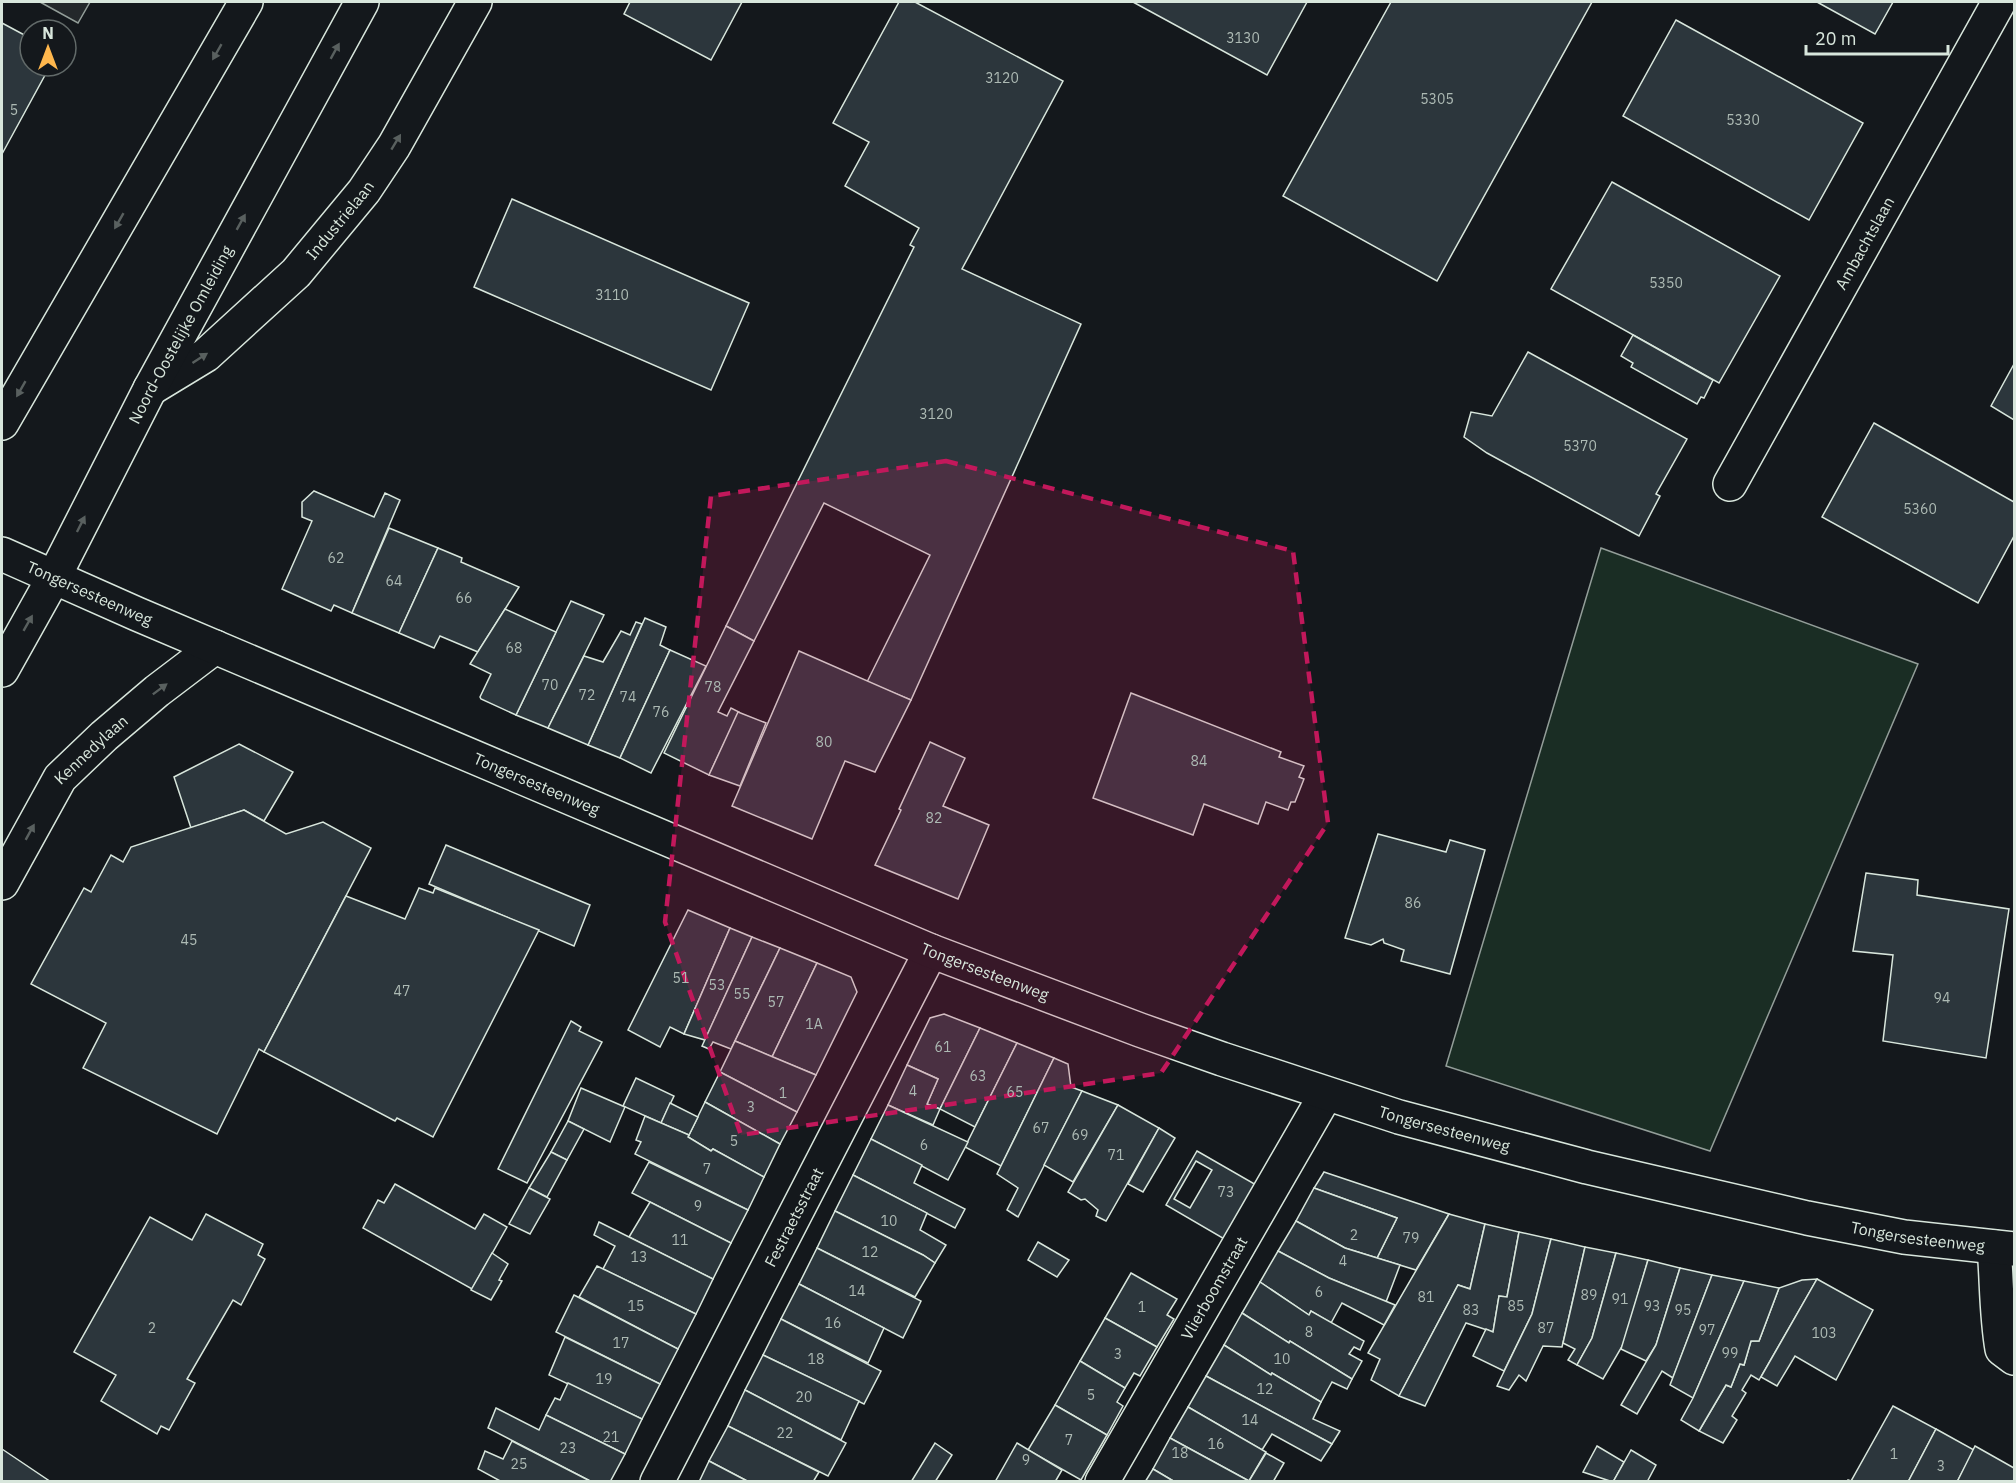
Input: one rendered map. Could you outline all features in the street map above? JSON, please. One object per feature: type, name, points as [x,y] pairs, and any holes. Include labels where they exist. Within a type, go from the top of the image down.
[{"type":"main road","points":[[2,423],[246,2]]},
{"type":"main road","name":"Noord-Oostelijke Omleiding","points":[[2,670],[54,577],[150,389],[362,2]]},
{"type":"main road","name":"Industrielaan","points":[[150,389],[206,355],[296,273],[364,191],[394,146],[475,2]]},
{"type":"main road","name":"Ambachtslaan","points":[[1730,484],[1999,2]]},
{"type":"main road","name":"Tongersesteenweg","points":[[2,554],[215,647],[931,951],[1140,1030],[1326,1094],[1489,1143],[1807,1218],[1904,1237],[2004,1248]]},
{"type":"main road","name":"Kennedylaan","points":[[2,883],[60,778],[104,736],[157,691],[215,647]]},
{"type":"main road","name":"Festraetsstraat","points":[[657,1482],[931,951]]},
{"type":"main road","name":"Vlierboomstraat","points":[[1102,1482],[1326,1094]]},
{"type":"main road","points":[[2004,1248],[1998,1328],[2002,1349],[2014,1358]]},
{"type":"highlighted area","points":[[946,461],[1293,551],[1328,823],[1161,1073],[741,1135],[665,922],[711,496]]},
{"type":"green space","points":[[1601,548],[1918,664],[1710,1151],[1446,1066]]},
{"type":"shaded area","points":[[40,2],[90,2],[78,23],[78,18],[69,18]]},
{"type":"building","points":[[630,2],[742,2],[711,60],[624,14]]},
{"type":"building","points":[[899,2],[915,2],[1063,81],[962,269],[1081,324],[911,700],[867,682],[930,555],[824,503],[754,641],[726,626],[914,247],[910,245],[919,228],[845,186],[869,142],[833,123]]},
{"type":"building","points":[[1133,2],[1307,2],[1267,75]]},
{"type":"building","points":[[1391,2],[1592,2],[1437,281],[1283,196]]},
{"type":"building","points":[[1817,2],[1893,2],[1875,34]]},
{"type":"building","points":[[1676,20],[1863,123],[1809,220],[1623,116]]},
{"type":"building","points":[[2,23],[18,32],[18,78],[43,78],[2,154]]},
{"type":"building","points":[[1612,182],[1780,276],[1719,383],[1551,289]]},
{"type":"building","points":[[512,199],[749,303],[711,390],[474,287]]},
{"type":"building","points":[[1633,335],[1713,380],[1704,398],[1701,397],[1697,404],[1631,367],[1633,363],[1621,356]]},
{"type":"building","points":[[1528,352],[1687,439],[1656,494],[1660,496],[1639,536],[1487,453],[1464,437],[1471,412],[1492,416]]},
{"type":"building","points":[[2014,364],[2014,420],[1991,406]]},
{"type":"building","points":[[1874,423],[2014,502],[2014,536],[1978,603],[1822,517]]},
{"type":"building","points":[[314,491],[374,517],[385,493],[400,500],[352,613],[334,605],[331,611],[282,589],[312,521],[302,517],[302,502]]},
{"type":"building","points":[[389,528],[438,548],[399,633],[352,613]]},
{"type":"building","points":[[438,548],[462,558],[461,562],[519,587],[478,652],[440,636],[434,648],[399,633]]},
{"type":"building","points":[[571,601],[604,615],[548,728],[516,715]]},
{"type":"building","points":[[505,609],[556,632],[516,715],[481,699],[491,674],[470,664]]},
{"type":"building","points":[[645,618],[666,627],[660,645],[670,650],[620,758],[588,745]]},
{"type":"building","points":[[636,622],[642,624],[588,745],[548,728],[584,656],[603,662],[621,631],[630,635]]},
{"type":"building","points":[[726,626],[754,641],[718,712],[727,716],[731,708],[739,712],[709,775],[664,753]]},
{"type":"building","points":[[670,650],[706,666],[651,773],[620,758]]},
{"type":"building","points":[[799,651],[911,700],[875,772],[845,761],[812,839],[732,806]]},
{"type":"building","points":[[1131,693],[1281,752],[1279,757],[1304,766],[1299,777],[1304,779],[1295,802],[1291,802],[1288,810],[1266,802],[1258,824],[1204,804],[1193,835],[1093,798]]},
{"type":"building","points":[[738,712],[766,723],[740,786],[709,775]]},
{"type":"building","points":[[930,742],[965,758],[943,806],[989,825],[958,899],[875,865]]},
{"type":"building","points":[[239,744],[293,772],[264,821],[244,810],[191,828],[174,777]]},
{"type":"building","points":[[244,810],[286,834],[323,822],[371,848],[264,1052],[259,1049],[217,1134],[83,1068],[106,1023],[31,984],[84,888],[91,892],[111,855],[123,862],[131,847]]},
{"type":"building","points":[[1378,834],[1446,852],[1450,840],[1485,850],[1450,974],[1401,961],[1404,950],[1384,943],[1383,939],[1371,945],[1345,938]]},
{"type":"building","points":[[446,845],[590,905],[574,946],[429,884]]},
{"type":"building","points":[[1866,873],[1918,880],[1917,895],[2009,909],[1986,1058],[1883,1041],[1893,955],[1853,951]]},
{"type":"building","points":[[419,888],[433,893],[435,888],[539,930],[433,1137],[397,1118],[395,1121],[264,1052],[346,896],[405,919]]},
{"type":"building","points":[[688,910],[730,928],[684,1034],[670,1027],[660,1047],[628,1030]]},
{"type":"building","points":[[730,928],[752,937],[705,1040],[684,1034]]},
{"type":"building","points":[[752,937],[780,948],[731,1049],[713,1042],[709,1049],[702,1046]]},
{"type":"building","points":[[780,948],[817,963],[772,1057],[735,1041]]},
{"type":"building","points":[[817,963],[851,977],[857,992],[816,1075],[772,1057]]},
{"type":"building","points":[[944,1014],[980,1028],[940,1109],[927,1104],[938,1079],[907,1065],[930,1018]]},
{"type":"building","points":[[571,1021],[581,1027],[579,1031],[602,1042],[527,1183],[498,1169]]},
{"type":"building","points":[[980,1028],[1017,1043],[975,1127],[940,1109]]},
{"type":"building","points":[[735,1041],[816,1075],[797,1112],[720,1072]]},
{"type":"building","points":[[1017,1043],[1054,1058],[1001,1166],[965,1147]]},
{"type":"building","points":[[1054,1058],[1068,1064],[1071,1087],[1082,1091],[1018,1217],[1007,1210],[1018,1188],[997,1174]]},
{"type":"building","points":[[907,1065],[938,1079],[927,1104],[940,1109],[933,1125],[888,1105]]},
{"type":"building","points":[[720,1072],[797,1112],[780,1144],[705,1102]]},
{"type":"building","points":[[636,1078],[674,1096],[661,1123],[623,1106]]},
{"type":"building","points":[[581,1088],[625,1107],[610,1142],[568,1121]]},
{"type":"building","points":[[1082,1091],[1118,1105],[1073,1182],[1044,1165]]},
{"type":"building","points":[[705,1102],[780,1144],[764,1177],[688,1137]]},
{"type":"building","points":[[670,1103],[698,1117],[689,1135],[661,1123]]},
{"type":"building","points":[[888,1105],[968,1142],[948,1180],[871,1139]]},
{"type":"building","points":[[1118,1105],[1159,1128],[1106,1221],[1096,1216],[1098,1210],[1085,1199],[1081,1200],[1068,1192]]},
{"type":"building","points":[[645,1116],[689,1135],[688,1137],[711,1151],[713,1149],[764,1177],[748,1210],[635,1154],[641,1142],[636,1140]]},
{"type":"building","points":[[568,1121],[584,1129],[567,1160],[551,1152]]},
{"type":"building","points":[[1159,1128],[1175,1138],[1143,1192],[1128,1184]]},
{"type":"building","points":[[871,1139],[922,1165],[914,1183],[965,1209],[955,1228],[853,1175]]},
{"type":"building","points":[[1197,1151],[1258,1186],[1226,1240],[1166,1205]],"holes":[[[1196,1161],[1212,1170],[1190,1208],[1174,1199]]]},
{"type":"building","points":[[551,1152],[567,1160],[547,1197],[529,1188]]},
{"type":"building","points":[[649,1162],[748,1210],[731,1243],[632,1193]]},
{"type":"building","points":[[1324,1172],[1449,1214],[1416,1270],[1377,1258],[1397,1218],[1314,1188]]},
{"type":"building","points":[[853,1175],[927,1213],[920,1230],[946,1245],[935,1263],[835,1211]]},
{"type":"building","points":[[395,1184],[475,1229],[484,1214],[507,1227],[472,1289],[363,1228],[378,1200],[384,1203]]},
{"type":"building","points":[[529,1188],[550,1199],[530,1234],[509,1224]]},
{"type":"building","points":[[1314,1188],[1397,1218],[1377,1258],[1345,1248],[1296,1221]]},
{"type":"building","points":[[650,1202],[731,1243],[713,1279],[629,1237]]},
{"type":"building","points":[[835,1211],[935,1263],[915,1297],[817,1248]]},
{"type":"building","points":[[206,1214],[263,1244],[258,1255],[265,1259],[241,1305],[233,1300],[187,1379],[195,1383],[169,1430],[161,1426],[157,1434],[101,1401],[116,1375],[74,1352],[150,1217],[192,1240]]},
{"type":"building","points":[[1449,1214],[1485,1224],[1470,1289],[1458,1285],[1399,1396],[1371,1380],[1380,1359],[1368,1353]]},
{"type":"building","points":[[1296,1221],[1345,1248],[1400,1265],[1386,1302],[1329,1278],[1278,1251]]},
{"type":"building","points":[[599,1222],[713,1279],[696,1314],[603,1269],[615,1246],[594,1235]]},
{"type":"building","points":[[1485,1224],[1519,1232],[1507,1297],[1499,1296],[1493,1332],[1466,1323],[1425,1406],[1399,1396],[1458,1285],[1470,1289]]},
{"type":"building","points":[[1519,1232],[1551,1239],[1532,1314],[1504,1371],[1473,1356],[1486,1329],[1493,1332],[1499,1296],[1507,1297]]},
{"type":"building","points":[[1551,1239],[1585,1247],[1562,1347],[1543,1346],[1526,1381],[1519,1375],[1509,1390],[1497,1386],[1532,1314]]},
{"type":"building","points":[[1038,1242],[1069,1260],[1057,1277],[1028,1260]]},
{"type":"building","points":[[1585,1247],[1616,1253],[1592,1338],[1577,1365],[1568,1360],[1575,1349],[1563,1343]]},
{"type":"building","points":[[817,1248],[921,1301],[903,1338],[799,1284]]},
{"type":"building","points":[[1278,1251],[1329,1278],[1395,1305],[1384,1325],[1342,1303],[1331,1323],[1311,1311],[1309,1315],[1260,1282]]},
{"type":"building","points":[[492,1253],[508,1264],[499,1280],[502,1281],[491,1300],[471,1290]]},
{"type":"building","points":[[1616,1253],[1648,1260],[1624,1343],[1603,1379],[1577,1365],[1592,1338]]},
{"type":"building","points":[[1648,1260],[1680,1268],[1656,1345],[1646,1361],[1621,1349]]},
{"type":"building","points":[[597,1266],[696,1314],[678,1349],[579,1297]]},
{"type":"building","points":[[1680,1268],[1712,1275],[1673,1378],[1662,1371],[1637,1414],[1621,1405],[1656,1345]]},
{"type":"building","points":[[1131,1273],[1177,1299],[1167,1315],[1174,1319],[1157,1347],[1105,1318]]},
{"type":"building","points":[[1712,1275],[1744,1281],[1693,1398],[1670,1385]]},
{"type":"building","points":[[1817,1279],[1759,1380],[1751,1375],[1742,1390],[1746,1393],[1732,1416],[1737,1420],[1723,1443],[1699,1431],[1726,1385],[1731,1387],[1740,1364],[1744,1365],[1751,1341],[1759,1341],[1779,1288],[1802,1280]]},
{"type":"building","points":[[1817,1279],[1873,1310],[1836,1380],[1795,1356],[1777,1386],[1761,1377]]},
{"type":"building","points":[[1744,1281],[1779,1288],[1759,1341],[1751,1341],[1744,1365],[1740,1364],[1731,1387],[1726,1385],[1699,1431],[1681,1420],[1693,1398]]},
{"type":"building","points":[[1260,1282],[1309,1315],[1311,1311],[1364,1341],[1360,1350],[1354,1347],[1349,1354],[1362,1361],[1352,1379],[1242,1313]]},
{"type":"building","points":[[799,1284],[884,1328],[868,1363],[781,1319]]},
{"type":"building","points":[[574,1295],[678,1349],[660,1384],[556,1332]]},
{"type":"building","points":[[1242,1313],[1352,1379],[1347,1389],[1332,1382],[1321,1402],[1272,1373],[1271,1375],[1224,1345]]},
{"type":"building","points":[[1105,1318],[1157,1347],[1140,1376],[1134,1373],[1125,1388],[1080,1361]]},
{"type":"building","points":[[781,1319],[881,1371],[864,1404],[763,1355]]},
{"type":"building","points":[[565,1337],[660,1384],[642,1419],[549,1375]]},
{"type":"building","points":[[1224,1345],[1271,1375],[1272,1373],[1321,1402],[1313,1419],[1340,1431],[1332,1444],[1206,1376]]},
{"type":"building","points":[[763,1355],[859,1401],[841,1440],[745,1390]]},
{"type":"building","points":[[1080,1361],[1125,1388],[1117,1402],[1123,1406],[1107,1435],[1055,1405]]},
{"type":"building","points":[[1206,1376],[1332,1444],[1321,1461],[1272,1434],[1262,1450],[1188,1407]]},
{"type":"building","points":[[568,1383],[642,1419],[625,1454],[546,1415],[555,1398],[560,1400]]},
{"type":"building","points":[[745,1390],[846,1443],[828,1476],[728,1426]]},
{"type":"building","points":[[1055,1405],[1107,1435],[1081,1480],[1028,1450]]},
{"type":"building","points":[[1893,1406],[1936,1429],[1908,1482],[1847,1482],[1851,1481]]},
{"type":"building","points":[[1188,1407],[1266,1452],[1249,1481],[1170,1438]]},
{"type":"building","points":[[496,1408],[539,1430],[546,1415],[625,1454],[610,1482],[592,1482],[488,1428]]},
{"type":"building","points":[[728,1426],[819,1472],[813,1482],[749,1482],[709,1461]]},
{"type":"building","points":[[1936,1429],[1974,1450],[1957,1482],[1908,1482]]},
{"type":"building","points":[[1170,1438],[1249,1482],[1175,1482],[1153,1469]]},
{"type":"building","points":[[512,1441],[592,1482],[502,1482],[478,1469],[485,1451],[503,1459]]},
{"type":"building","points":[[935,1443],[952,1455],[935,1482],[911,1482]]},
{"type":"building","points":[[1017,1443],[1062,1470],[1055,1482],[995,1482]]},
{"type":"building","points":[[1597,1446],[1624,1462],[1613,1482],[1583,1472]]},
{"type":"building","points":[[1975,1446],[2014,1468],[2014,1482],[1957,1482]]},
{"type":"building","points":[[2,1449],[51,1482],[2,1482]]},
{"type":"building","points":[[1631,1450],[1656,1465],[1647,1482],[1613,1482]]},
{"type":"building","points":[[1266,1453],[1284,1463],[1273,1482],[1249,1481]]},
{"type":"building","points":[[709,1461],[749,1482],[699,1482]]},
{"type":"building","points":[[1153,1469],[1175,1482],[1145,1482]]}]
